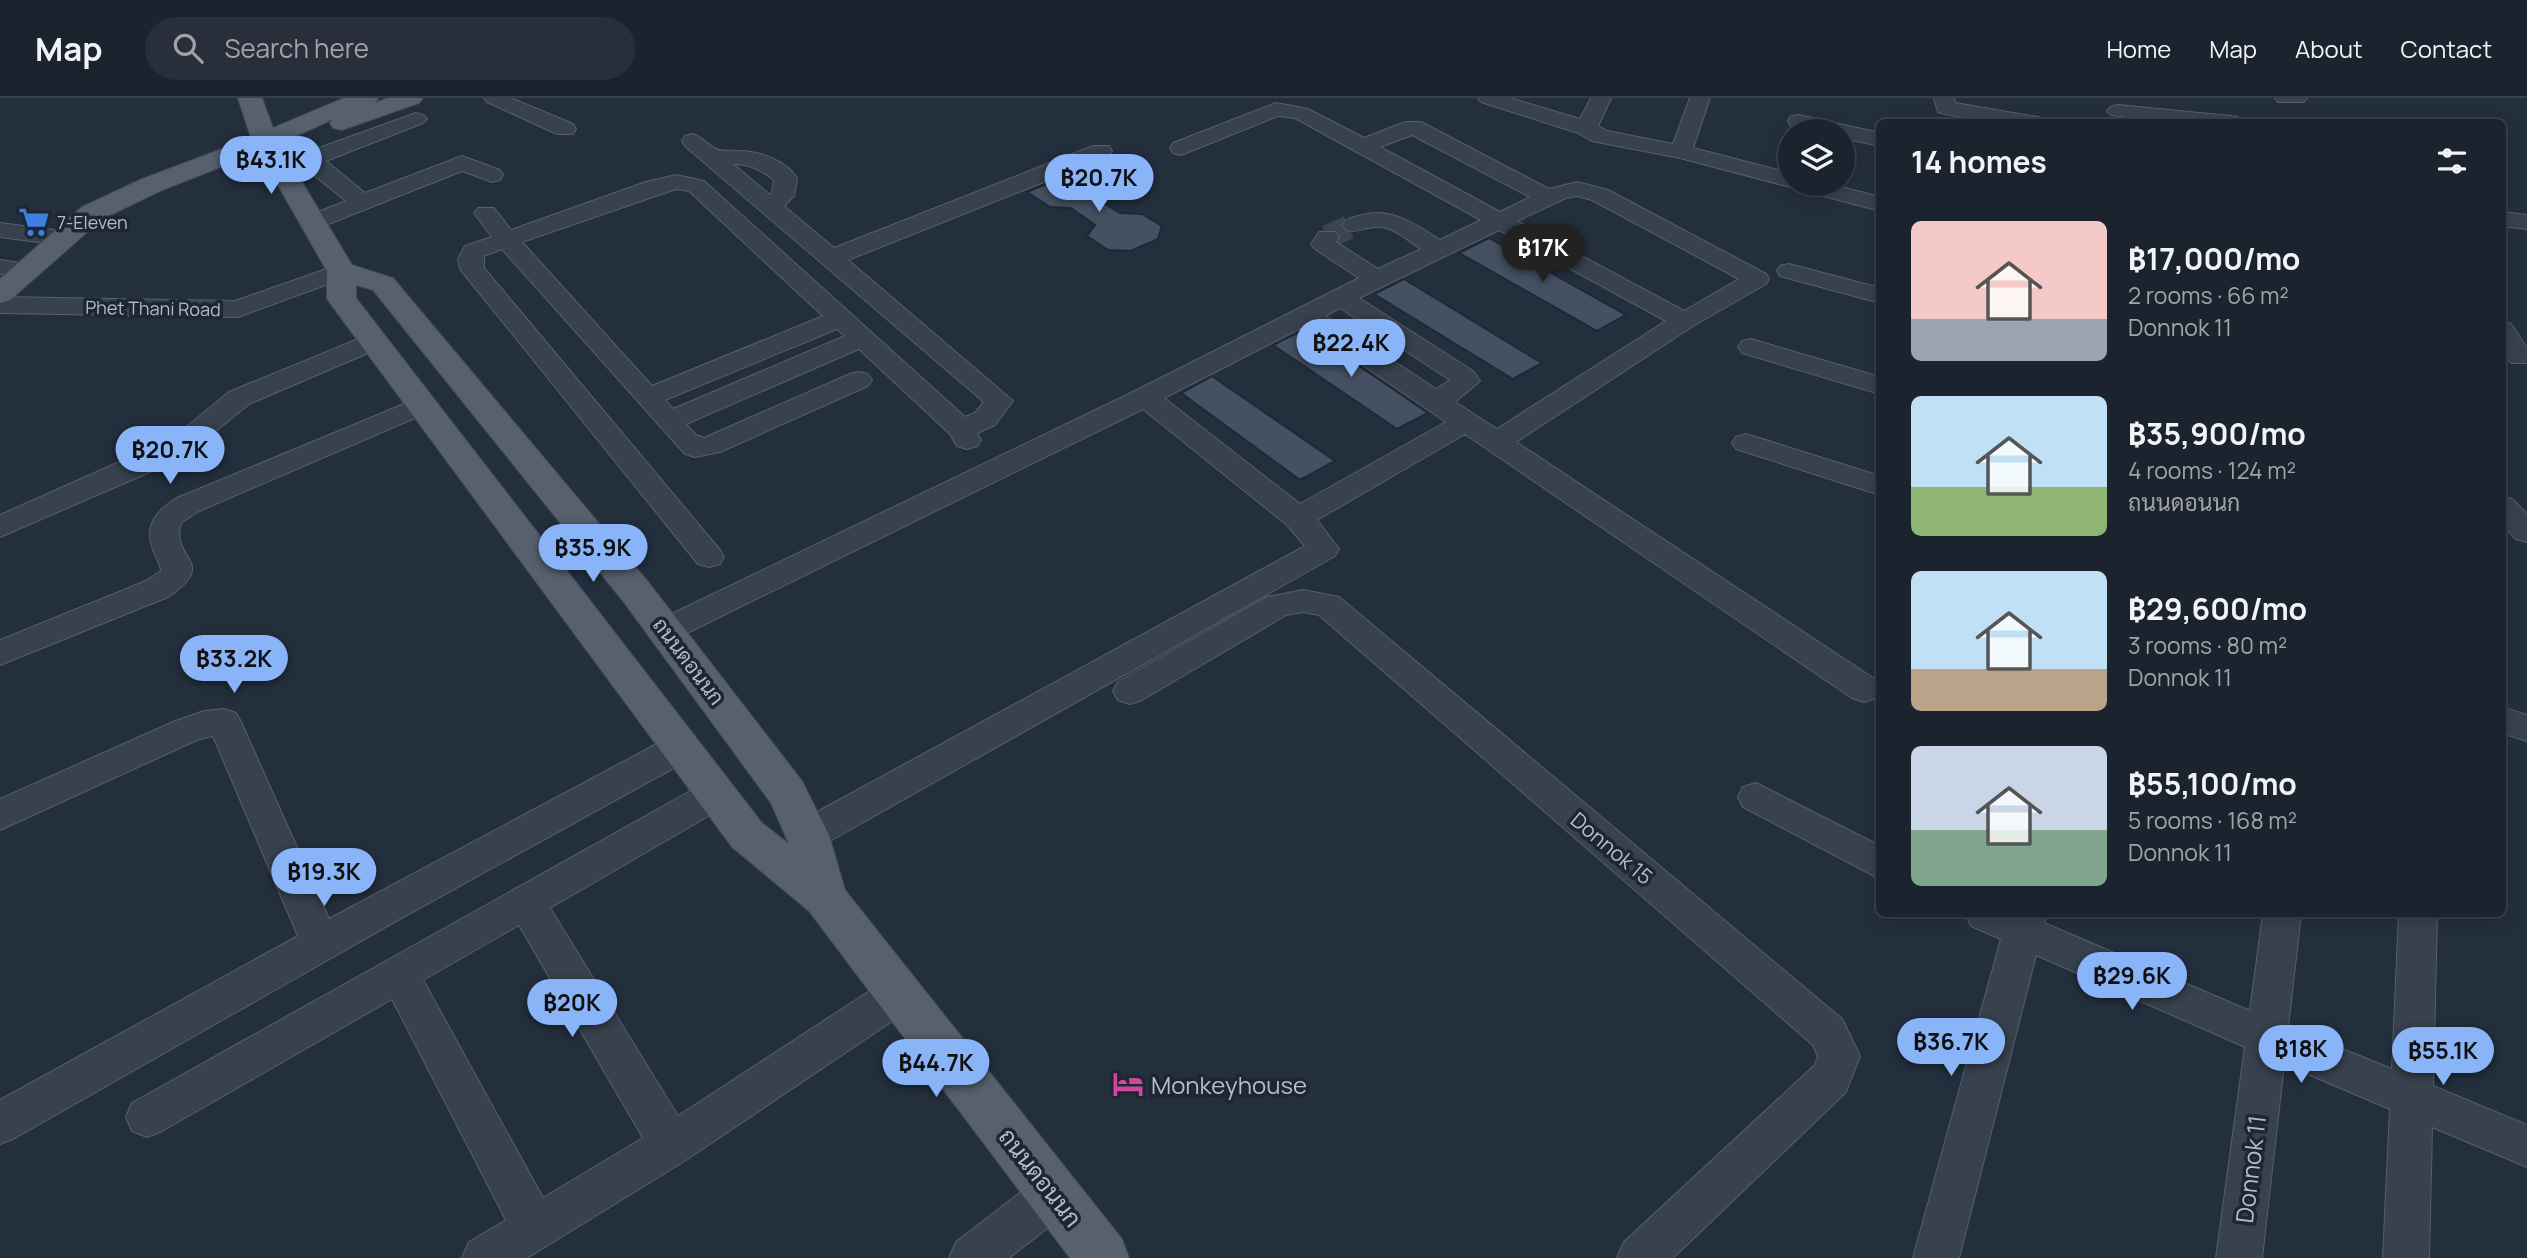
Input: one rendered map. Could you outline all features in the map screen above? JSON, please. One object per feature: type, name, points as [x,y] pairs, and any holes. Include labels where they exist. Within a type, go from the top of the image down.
[{"type":"main road","name":"ถนนดอนนก","points":[[250,98],[265,141],[341,271],[342,299],[747,835],[825,898],[1102,1258]]},
{"type":"main road","points":[[0,294],[13,269],[62,238],[92,213],[139,190],[366,98]]},
{"type":"main road","points":[[265,141],[413,108]]},
{"type":"main road","name":"ถนนดอนนก","points":[[341,271],[383,284],[666,630],[788,793],[808,835],[825,898]]},
{"type":"street","points":[[494,98],[565,129]]},
{"type":"street","points":[[1488,98],[1593,132],[1778,173]]},
{"type":"street","points":[[1582,156],[1593,132],[1601,98]]},
{"type":"street","points":[[1681,152],[1700,98]]},
{"type":"street","points":[[1800,119],[1804,98]]},
{"type":"street","points":[[1944,98],[1945,108],[2013,119]]},
{"type":"street","points":[[2219,98],[2229,119]]},
{"type":"street","points":[[2285,98],[2297,98]]},
{"type":"street","points":[[362,202],[318,167],[314,160],[413,108]]},
{"type":"street","points":[[1181,148],[1276,109],[1301,113],[1361,148],[1684,321]]},
{"type":"street","points":[[2118,110],[2202,119]]},
{"type":"street","points":[[1361,148],[1413,127],[1547,197]]},
{"type":"street","points":[[1855,134],[1876,139]]},
{"type":"street","points":[[693,141],[999,401],[985,419],[964,435],[696,186],[676,181],[654,187],[474,251],[470,259],[472,269],[709,557]]},
{"type":"street","points":[[830,259],[1101,152]]},
{"type":"street","points":[[313,222],[462,163],[492,175]]},
{"type":"street","points":[[666,630],[1145,397],[1377,279],[1547,197],[1577,189],[1600,195],[1757,279],[1684,321],[1497,441]]},
{"type":"street","points":[[1855,196],[1876,203]]},
{"type":"street","points":[[486,213],[505,238],[695,448],[710,446],[859,380]]},
{"type":"street","points":[[1354,225],[1367,220],[1386,219],[1439,250]]},
{"type":"street","points":[[2506,219],[2527,222]]},
{"type":"street","points":[[0,230],[62,238]]},
{"type":"street","points":[[0,252],[26,233]]},
{"type":"street","points":[[1327,237],[1323,244],[1377,279]]},
{"type":"street","name":"Phet Thani Road","points":[[0,305],[238,309],[341,271]]},
{"type":"street","points":[[1789,271],[1876,295]]},
{"type":"street","points":[[1341,298],[1464,377],[1467,381],[1463,386],[1437,401]]},
{"type":"street","points":[[1308,316],[1864,689]]},
{"type":"street","points":[[648,397],[839,319]]},
{"type":"street","points":[[1342,339],[1378,321]]},
{"type":"street","points":[[2506,335],[2521,357]]},
{"type":"street","points":[[669,421],[861,339]]},
{"type":"street","points":[[0,527],[161,455],[200,432],[225,406],[239,398],[373,341]]},
{"type":"street","points":[[1751,347],[1876,385]]},
{"type":"street","points":[[808,835],[1324,549],[1298,518],[1145,397]]},
{"type":"street","points":[[0,653],[157,589],[176,576],[177,568],[167,547],[164,526],[170,516],[187,505],[421,405]]},
{"type":"street","points":[[1298,518],[1468,421]]},
{"type":"street","points":[[1746,443],[1876,485]]},
{"type":"street","points":[[2506,510],[2527,532]]},
{"type":"street","name":"Donnok 15","points":[[1130,691],[1278,605],[1303,601],[1328,605],[1828,1032],[1839,1056],[1831,1078],[1640,1258]]},
{"type":"street","points":[[2506,721],[2527,728]]},
{"type":"street","points":[[0,815],[185,731],[204,724],[224,722],[321,944]]},
{"type":"street","points":[[0,1124],[321,944],[680,748]]},
{"type":"street","points":[[147,1117],[398,972],[716,794]]},
{"type":"street","points":[[1756,797],[1876,862]]},
{"type":"street","points":[[525,901],[671,1144]]},
{"type":"street","points":[[2000,917],[2025,922],[2266,1038],[2527,1146]]},
{"type":"street","name":"Donnok 11","points":[[2239,1258],[2282,917]]},
{"type":"street","points":[[2406,1258],[2418,917]]},
{"type":"street","points":[[1936,1258],[2025,922]]},
{"type":"street","points":[[398,972],[534,1227]]},
{"type":"street","points":[[485,1258],[671,1144],[899,994]]},
{"type":"street","points":[[972,1258],[1055,1194]]},
{"type":"building","points":[[1070,174],[1082,175],[1101,187],[1099,200],[1120,213],[1142,214],[1162,226],[1158,239],[1131,251],[1108,250],[1087,236],[1095,225],[1071,208],[1050,207],[1027,192]]},
{"type":"building","points":[[1489,238],[1626,315],[1597,331],[1459,253]]},
{"type":"building","points":[[1404,279],[1542,363],[1513,379],[1374,294]]},
{"type":"building","points":[[1305,329],[1428,413],[1397,429],[1273,345]]},
{"type":"building","points":[[1212,376],[1335,461],[1300,480],[1181,393]]},
{"type":"tunnel","points":[[1327,237],[1354,225]]},
{"type":"place","name":"7-Eleven","points":[[34,222]]},
{"type":"place","name":"Monkeyhouse","points":[[1128,1084]]}]
